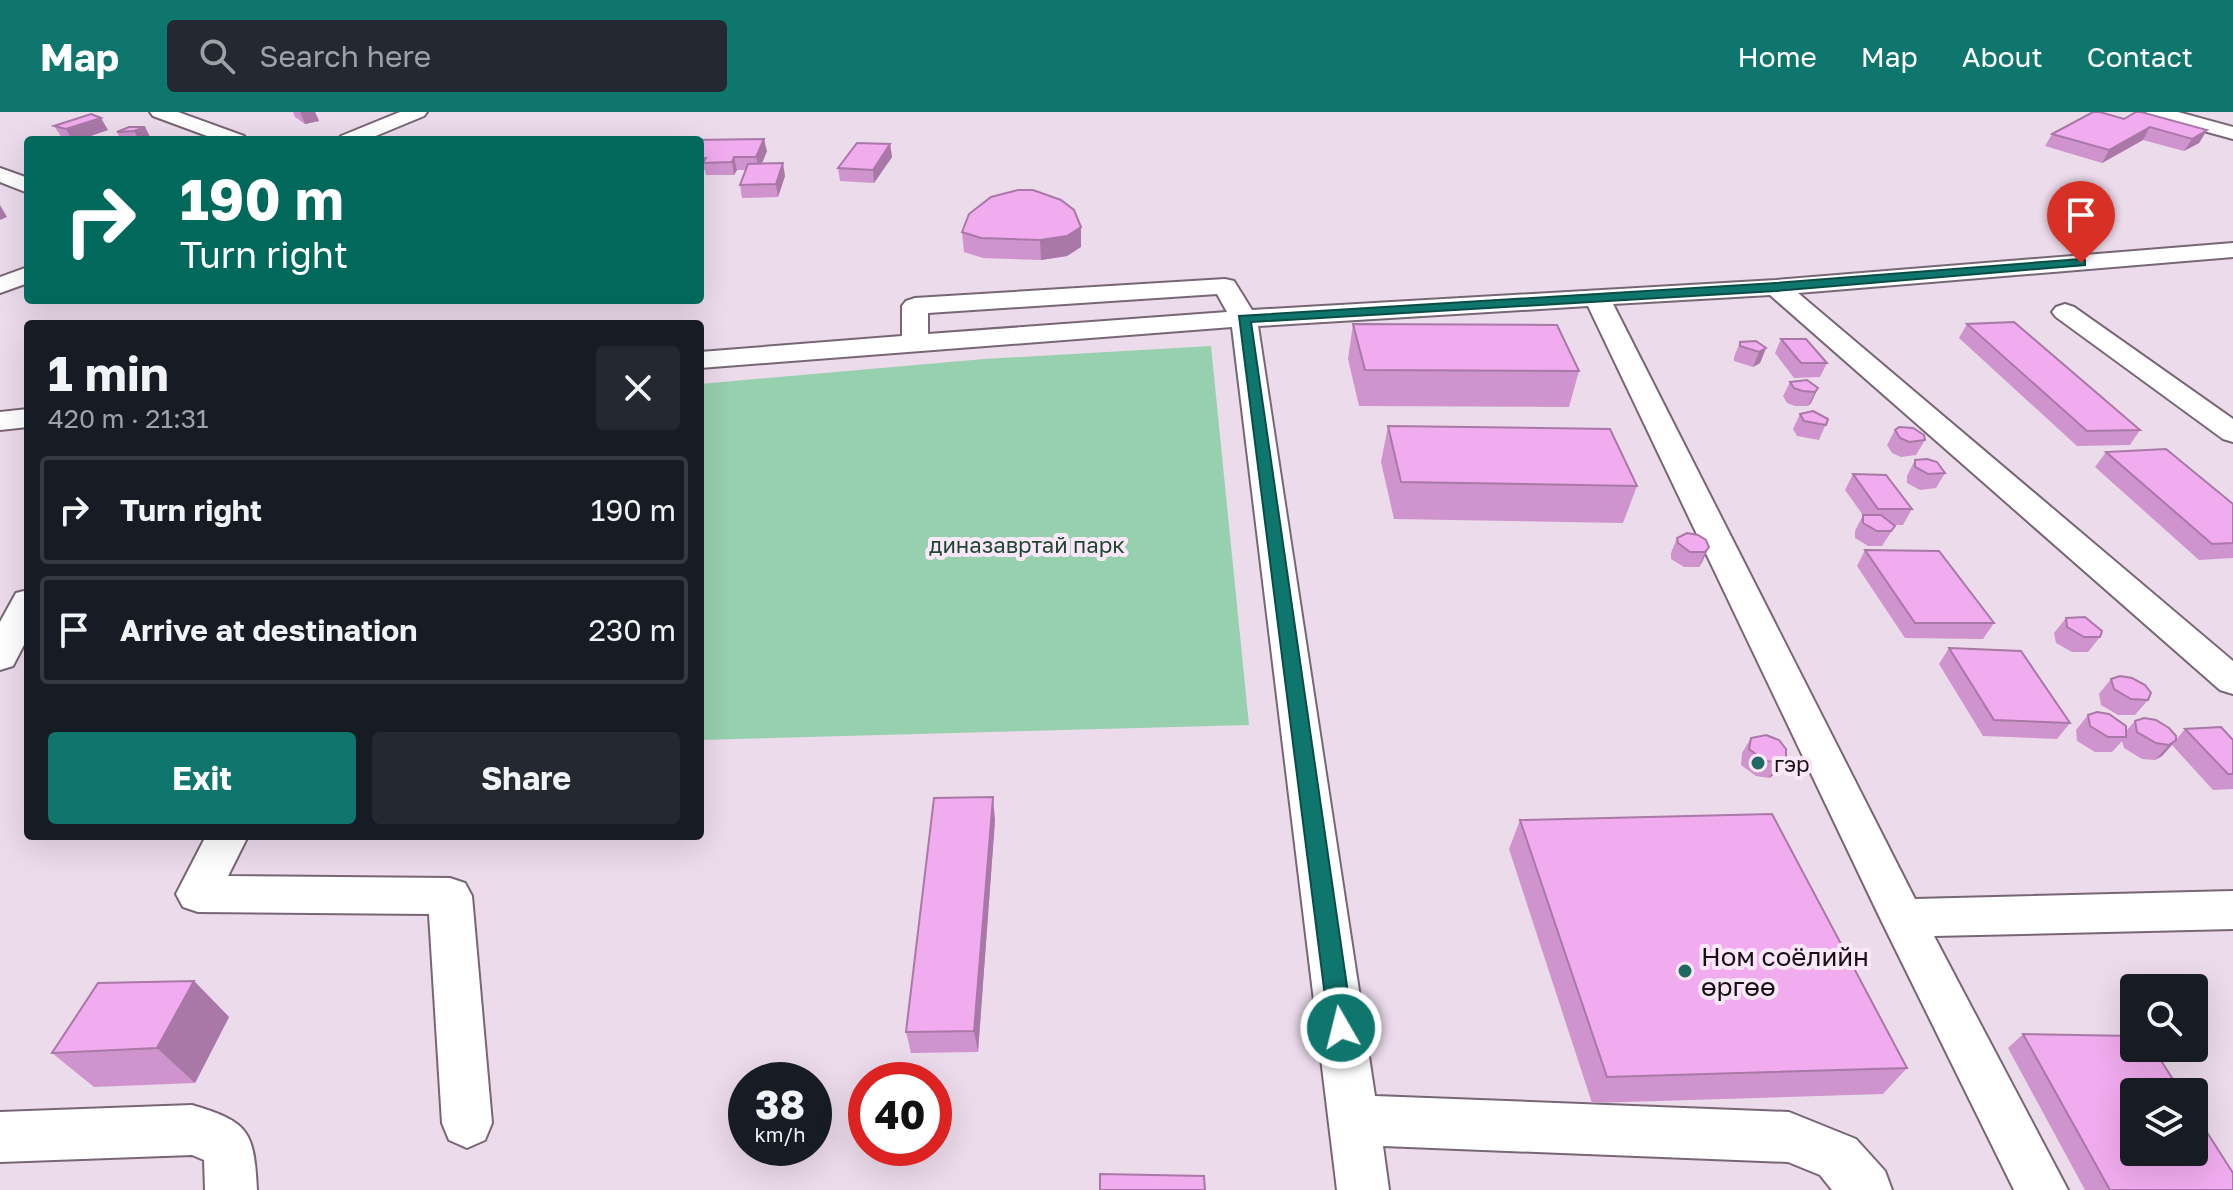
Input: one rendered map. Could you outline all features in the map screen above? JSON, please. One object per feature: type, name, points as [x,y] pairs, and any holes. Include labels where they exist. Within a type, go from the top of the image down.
[{"type":"street","points":[[160,112],[226,136]]},
{"type":"street","points":[[358,136],[417,112]]},
{"type":"street","points":[[2156,112],[2233,133]]},
{"type":"street","points":[[355,117],[383,126]]},
{"type":"street","points":[[0,174],[24,184]]},
{"type":"street","points":[[704,360],[1244,319],[1776,287],[2233,250]]},
{"type":"street","points":[[0,286],[24,276]]},
{"type":"street","points":[[915,343],[915,306],[1225,286],[1244,319],[1363,1190]]},
{"type":"street","points":[[1776,287],[2233,681]]},
{"type":"street","points":[[1597,298],[1902,918],[2042,1190]]},
{"type":"street","points":[[2065,312],[2233,433]]},
{"type":"street","points":[[0,421],[24,418]]},
{"type":"street","points":[[0,600],[24,596]]},
{"type":"street","points":[[24,609],[0,659],[24,665]]},
{"type":"street","points":[[225,840],[198,894],[450,896],[467,1123]]},
{"type":"street","points":[[1902,918],[2233,910]]},
{"type":"street","points":[[1354,1120],[1789,1137],[1838,1157],[1866,1190]]},
{"type":"street","points":[[0,1137],[192,1130],[216,1137],[229,1148],[231,1190]]},
{"type":"green space","name":"диназавртай парк","points":[[1211,346],[1249,725],[704,740],[704,384],[984,359]]},
{"type":"building","points":[[2093,112],[2124,119],[2141,112],[2207,130],[2192,139],[2150,127],[2109,150],[2052,134]]},
{"type":"building","points":[[91,114],[101,118],[66,129],[54,126]]},
{"type":"building","points":[[129,127],[145,127],[117,132]]},
{"type":"building","points":[[764,139],[756,157],[734,157],[732,162],[704,163],[704,140]]},
{"type":"building","points":[[857,143],[890,144],[873,170],[838,168]]},
{"type":"building","points":[[783,163],[776,184],[740,185],[748,164]]},
{"type":"building","points":[[1018,190],[1033,190],[1061,200],[1074,210],[1081,227],[1067,236],[1040,240],[981,238],[962,232],[969,214],[991,197]]},
{"type":"building","points":[[2014,322],[2140,430],[2087,431],[1967,324]]},
{"type":"building","points":[[1353,324],[1557,325],[1579,371],[1365,370]]},
{"type":"building","points":[[1781,339],[1806,339],[1827,363],[1801,363]]},
{"type":"building","points":[[1756,341],[1766,348],[1759,352],[1740,346],[1740,342]]},
{"type":"building","points":[[1807,380],[1818,388],[1815,392],[1794,388],[1790,382]]},
{"type":"building","points":[[1813,411],[1828,419],[1826,425],[1804,421],[1800,414]]},
{"type":"building","points":[[1388,426],[1610,429],[1637,486],[1401,482]]},
{"type":"building","points":[[1899,427],[1913,428],[1924,435],[1925,440],[1909,442],[1900,438],[1895,430]]},
{"type":"building","points":[[2166,449],[2233,504],[2233,543],[2212,544],[2106,452]]},
{"type":"building","points":[[1915,460],[1937,462],[1945,473],[1928,474],[1915,467]]},
{"type":"building","points":[[1853,474],[1886,475],[1912,509],[1878,509]]},
{"type":"building","points":[[1863,515],[1881,515],[1895,526],[1891,531],[1877,531],[1863,523]]},
{"type":"building","points":[[1687,533],[1706,540],[1709,547],[1705,552],[1690,552],[1678,543],[1677,538]]},
{"type":"building","points":[[1865,550],[1939,551],[1994,623],[1915,623]]},
{"type":"building","points":[[2085,617],[2102,631],[2100,637],[2084,637],[2067,627],[2066,618]]},
{"type":"building","points":[[1949,648],[2021,651],[2070,723],[1994,720]]},
{"type":"building","points":[[2120,676],[2145,685],[2151,693],[2148,700],[2131,699],[2114,689],[2111,679]]},
{"type":"building","points":[[2097,712],[2109,714],[2126,726],[2126,737],[2108,737],[2090,726],[2088,715]]},
{"type":"building","points":[[2144,718],[2156,720],[2169,728],[2176,740],[2169,745],[2156,743],[2137,732],[2135,721]]},
{"type":"building","points":[[2221,727],[2233,740],[2233,774],[2228,774],[2185,729]]},
{"type":"building","points":[[1766,735],[1779,740],[1786,749],[1786,758],[1778,762],[1765,761],[1749,749],[1751,738]]},
{"type":"building","points":[[993,797],[974,1031],[906,1032],[934,798]]},
{"type":"building","name":"Ном соёлийн өргөө","points":[[1772,814],[1907,1068],[1607,1077],[1520,820]]},
{"type":"building","points":[[194,981],[157,1048],[52,1053],[98,983]]},
{"type":"building","points":[[2023,1034],[2120,1036],[2120,1062],[2162,1062],[2172,1078],[2120,1078],[2120,1166],[2208,1166],[2208,1134],[2233,1173],[2233,1190],[2110,1190]]},
{"type":"building","points":[[1100,1174],[1204,1176],[1205,1190],[1100,1190]]},
{"type":"place","name":"гэр","points":[[1758,763]]},
{"type":"place","name":"Ном соёлийн өргөө","points":[[1685,971]]},
{"type":"route","points":[[1341,1028],[1244,319],[1776,287],[2081,263]]}]
